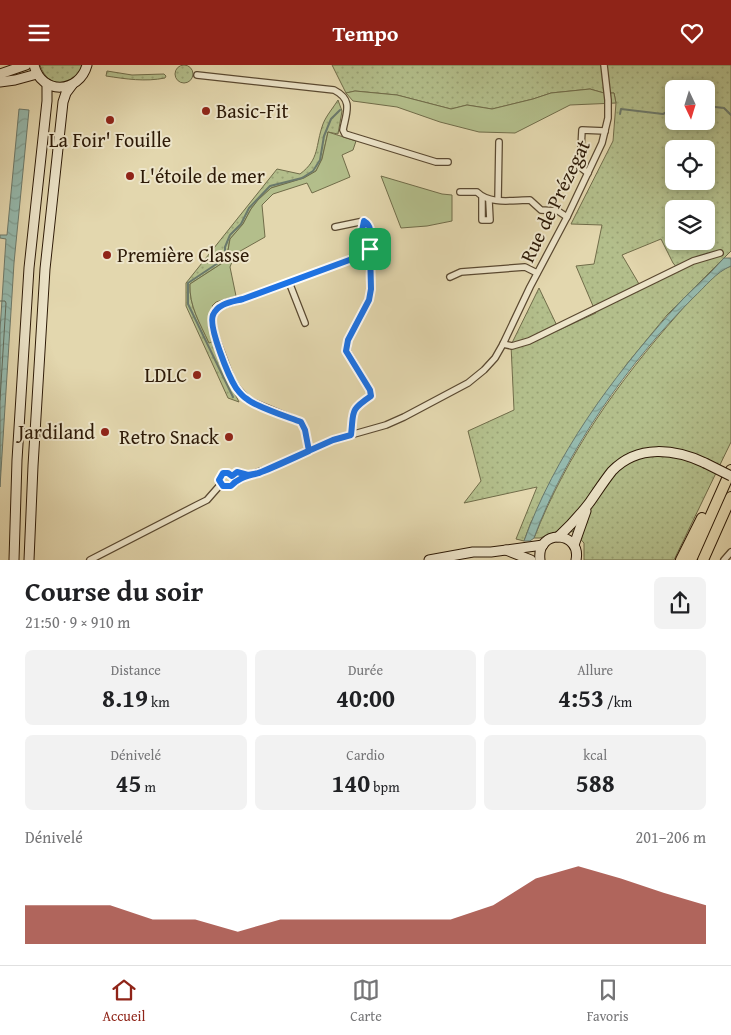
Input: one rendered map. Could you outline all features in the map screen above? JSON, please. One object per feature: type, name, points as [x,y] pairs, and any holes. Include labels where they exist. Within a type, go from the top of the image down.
[{"type":"highway","points":[[691,560],[731,470]]},
{"type":"highway","points":[[681,560],[709,504],[720,493]]},
{"type":"highway","points":[[703,560],[731,497]]},
{"type":"main road","points":[[0,74],[26,65]]},
{"type":"main road","points":[[29,560],[45,269],[63,102],[66,93],[82,77],[87,65]]},
{"type":"main road","points":[[0,82],[15,80],[36,69],[47,84],[47,101],[29,268],[17,460],[14,560]]},
{"type":"main road","points":[[47,84],[57,87],[72,85]]},
{"type":"main road","points":[[558,537],[590,502],[613,470],[627,459],[644,452],[662,451],[678,453],[705,463],[731,476]]},
{"type":"main road","points":[[574,545],[590,502]]},
{"type":"main road","points":[[540,560],[543,545],[547,540],[564,537],[574,545],[576,560]]},
{"type":"main road","points":[[429,560],[473,552],[543,545]]},
{"type":"main road","points":[[506,550],[532,560]]},
{"type":"main road","points":[[457,560],[474,557],[484,552]]},
{"type":"street","name":"Rue de Prézegat","points":[[248,475],[259,473],[333,440],[386,425],[404,417],[468,383],[495,358],[567,217],[606,131],[608,100],[604,65]]},
{"type":"street","points":[[196,75],[334,90],[341,93],[347,100],[347,112],[343,130],[345,134],[436,162],[448,162]]},
{"type":"street","points":[[588,173],[580,167],[582,130],[606,131]]},
{"type":"street","points":[[498,142],[498,200]]},
{"type":"street","points":[[460,192],[477,192],[482,198],[490,201],[530,199],[541,210],[558,211],[567,217]]},
{"type":"street","points":[[482,198],[482,220],[490,219],[490,201]]},
{"type":"street","points":[[335,227],[364,221]]},
{"type":"street","points":[[309,451],[305,430],[301,422],[248,400],[237,388],[231,378],[214,333],[213,314],[220,306],[225,304],[352,259],[357,254],[364,221]]},
{"type":"street","points":[[351,435],[353,410],[371,396],[370,390],[346,351],[348,340],[369,300],[371,289],[369,258],[371,231],[369,225],[364,221]]},
{"type":"street","points":[[503,344],[512,346],[529,341],[693,261],[720,253]]},
{"type":"street","points":[[450,277],[461,272],[525,267],[538,273]]},
{"type":"street","points":[[289,282],[305,323]]},
{"type":"street","points":[[232,476],[237,472],[248,475]]},
{"type":"street","points":[[221,484],[220,477],[223,473],[228,473],[232,476]]},
{"type":"street","points":[[221,484],[228,487],[248,475]]},
{"type":"street","points":[[232,476],[233,483]]},
{"type":"street","points":[[90,560],[197,505],[207,499],[221,484]]},
{"type":"street","points":[[724,560],[731,552]]},
{"type":"green space","points":[[40,65],[83,65],[73,78],[61,83],[49,79]]},
{"type":"green space","points":[[184,65],[190,68],[193,74],[190,80],[184,83],[178,80],[175,74],[178,68]]},
{"type":"green space","points":[[332,65],[731,65],[731,251],[667,315],[626,365],[531,522],[524,541],[516,539],[537,487],[464,503],[481,481],[468,431],[514,410],[511,345],[539,288],[559,330],[596,313],[576,266],[594,264],[602,225],[571,224],[613,141],[616,103],[614,93],[604,93],[590,89],[551,93],[492,109],[467,105],[451,109],[397,95],[355,91],[346,93]]},
{"type":"green space","points":[[107,71],[132,75],[164,74],[166,76],[165,78],[150,80],[128,79],[106,76]]},
{"type":"green space","points":[[590,89],[604,93],[614,93],[616,103],[570,105],[515,133],[479,132],[440,122],[397,107],[353,101],[346,93],[355,91],[397,95],[451,109],[467,105],[492,109],[551,93]]},
{"type":"green space","points":[[338,100],[342,111],[338,134],[328,132],[322,159],[316,171],[304,178],[271,188],[258,200],[243,224],[230,239],[224,262],[190,284],[191,300],[196,314],[209,342],[214,341],[221,365],[239,402],[228,398],[186,306],[186,283],[277,169],[300,174],[311,163],[316,152],[324,121]]},
{"type":"green space","points":[[328,132],[356,141],[353,150],[342,155],[350,177],[312,193],[307,183],[273,194],[262,205],[265,237],[235,254],[230,267],[236,296],[216,302],[212,306],[209,320],[214,341],[209,343],[193,307],[190,284],[224,262],[230,239],[243,224],[258,200],[271,188],[304,178],[316,171],[322,159]]},
{"type":"green space","points":[[381,176],[442,194],[452,195],[452,221],[427,226],[401,228]]},
{"type":"green space","points":[[731,266],[731,442],[674,560],[584,560],[584,543],[574,532],[561,530],[540,538],[534,538],[547,507],[578,448],[615,393],[695,294],[709,280]]},
{"type":"water","points":[[19,109],[29,110],[14,263],[0,487],[0,330],[6,239],[0,238],[0,235],[7,235]]},
{"type":"water","points":[[724,258],[731,258],[731,266],[711,280],[669,323],[623,379],[601,410],[563,473],[534,538],[530,541],[524,541],[537,509],[568,448],[606,391],[671,312]]},
{"type":"waterway","points":[[715,107],[724,108],[731,115]]},
{"type":"waterway","points":[[620,114],[621,109],[665,113]]},
{"type":"waterway","points":[[233,397],[188,304],[188,283],[221,261],[225,256],[225,247],[230,235],[241,224],[249,208],[270,186],[302,178],[313,171],[320,160],[324,136],[331,119],[340,110]]},
{"type":"place","name":"Basic-Fit","points":[[206,111]]},
{"type":"place","name":"La Foir' Fouille","points":[[110,120]]},
{"type":"place","name":"L'étoile de mer","points":[[130,176]]},
{"type":"place","name":"Première Classe","points":[[107,255]]},
{"type":"place","name":"LDLC","points":[[197,375]]},
{"type":"place","name":"Jardiland","points":[[105,432]]},
{"type":"place","name":"Retro Snack","points":[[229,437]]},
{"type":"route","points":[[370,249],[371,231],[369,225],[364,221],[357,254],[352,259],[225,304],[220,306],[213,314],[212,326],[214,333],[231,378],[237,388],[248,400],[301,422],[305,430],[309,451],[271,468],[259,473],[248,475],[231,486],[223,486],[219,480],[223,473],[231,474],[232,476],[237,472],[248,475],[259,473],[271,468],[333,440],[351,435],[353,410],[371,396],[370,390],[346,351],[348,340],[369,300],[371,289],[370,249]]}]
